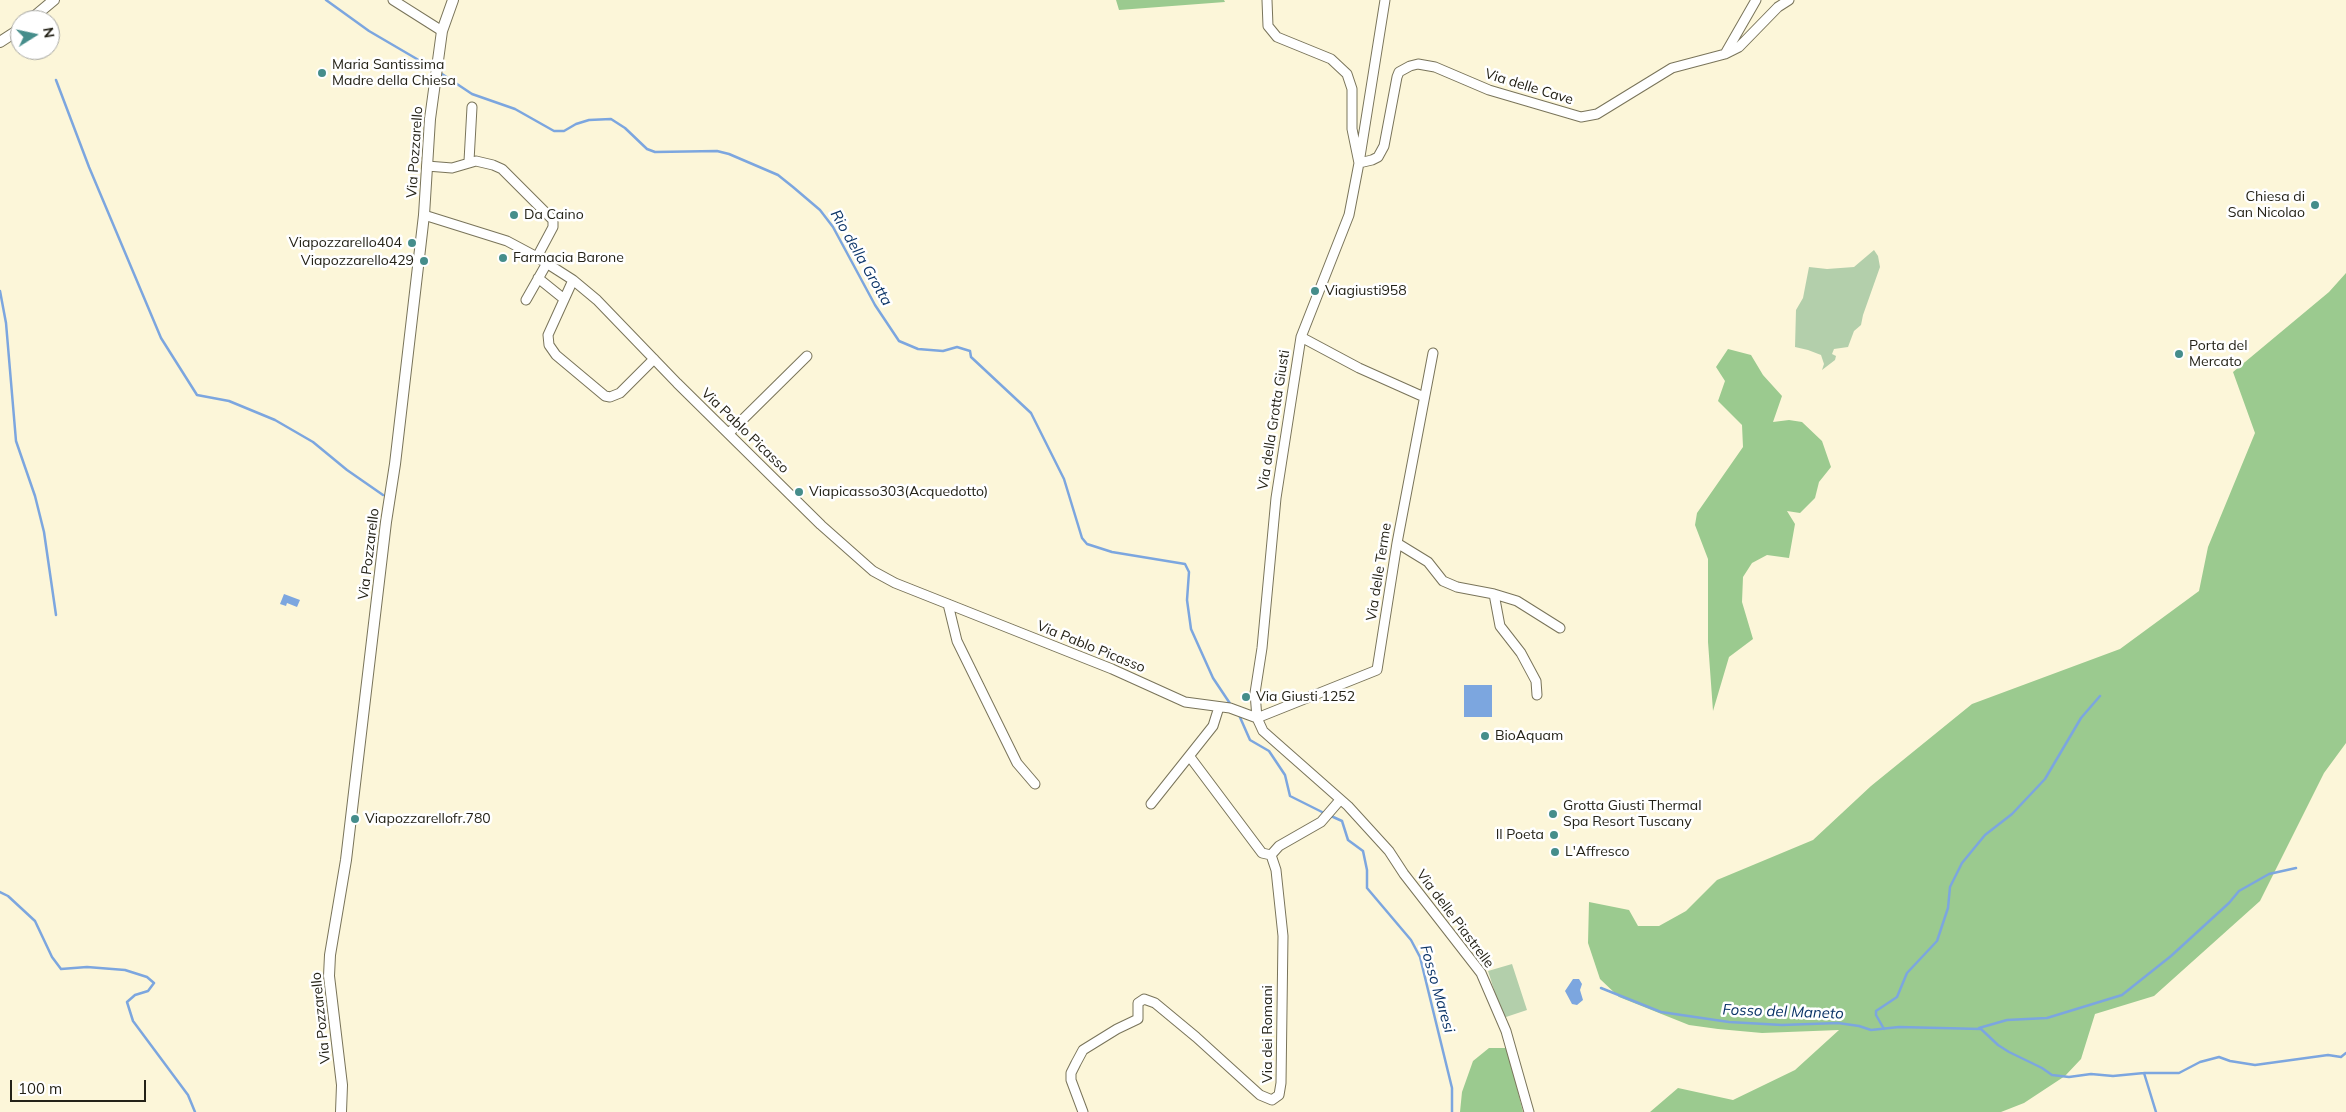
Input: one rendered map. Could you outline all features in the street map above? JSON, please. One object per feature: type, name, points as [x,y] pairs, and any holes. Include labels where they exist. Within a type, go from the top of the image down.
[{"type":"street","points":[[42,10],[54,0]]},
{"type":"street","points":[[393,0],[442,32]]},
{"type":"street","name":"Via Pozzarello","points":[[341,1112],[342,1084],[328,976],[330,955],[348,851],[424,214],[430,119],[442,32],[453,0]]},
{"type":"street","points":[[1267,0],[1268,26],[1277,37],[1331,59],[1347,74],[1352,89],[1352,130],[1360,162]]},
{"type":"street","name":"Via della Grotta Giusti","points":[[1257,718],[1255,693],[1276,498],[1301,337],[1344,231],[1360,162],[1386,0]]},
{"type":"street","points":[[1725,54],[1756,0]]},
{"type":"street","name":"Via delle Cave","points":[[1360,162],[1372,160],[1381,152],[1387,136],[1397,77],[1404,69],[1414,65],[1435,67],[1489,90],[1581,117],[1597,114],[1672,68],[1725,54],[1739,47],[1778,7],[1789,0]]},
{"type":"street","points":[[469,161],[472,107]]},
{"type":"street","points":[[427,166],[452,168],[469,161],[493,165],[502,169],[554,220],[553,227],[538,257]]},
{"type":"street","name":"Via Pablo Picasso","points":[[424,214],[507,241],[538,257],[573,280],[597,300],[654,359],[858,559],[894,583],[1112,669],[1185,702],[1230,708],[1257,718]]},
{"type":"street","points":[[526,300],[547,263]]},
{"type":"street","points":[[538,278],[564,299]]},
{"type":"street","points":[[573,280],[550,329],[549,345],[556,354],[605,396],[612,397],[620,393],[654,359]]},
{"type":"street","points":[[1301,337],[1359,368],[1424,397]]},
{"type":"street","name":"Via delle Terme","points":[[1257,718],[1377,670],[1397,542],[1433,352]]},
{"type":"street","points":[[729,433],[807,356]]},
{"type":"street","points":[[1397,542],[1428,562],[1443,581],[1457,587],[1494,594],[1517,601],[1560,628]]},
{"type":"street","points":[[1494,594],[1500,626],[1521,653],[1536,681],[1537,695]]},
{"type":"street","points":[[948,604],[957,641],[1017,763],[1035,784]]},
{"type":"street","points":[[1151,804],[1213,726],[1219,707]]},
{"type":"street","points":[[1190,756],[1262,853],[1270,854],[1279,846],[1320,822],[1340,800],[1263,731],[1257,718]]},
{"type":"street","name":"Via delle Piastrelle","points":[[1340,800],[1355,813],[1389,851],[1404,874],[1481,973],[1506,1031],[1529,1112]]},
{"type":"street","name":"Via dei Romani","points":[[1083,1112],[1071,1080],[1071,1073],[1083,1050],[1117,1029],[1138,1019],[1138,1003],[1144,999],[1154,1003],[1196,1037],[1260,1095],[1272,1100],[1279,1096],[1281,1083],[1283,936],[1276,870],[1270,854]]},
{"type":"green space","points":[[1116,0],[1224,0],[1225,2],[1119,10]]},
{"type":"green space","points":[[1874,250],[1878,256],[1880,267],[1861,325],[1854,331],[1848,347],[1834,349],[1832,354],[1836,356],[1835,360],[1822,370],[1824,364],[1821,355],[1795,347],[1796,310],[1803,298],[1809,267],[1827,269],[1854,267]]},
{"type":"green space","points":[[2346,273],[2346,743],[2324,773],[2260,901],[2154,996],[2095,1014],[2081,1059],[2065,1076],[2024,1103],[2001,1112],[1650,1112],[1678,1088],[1733,1100],[1795,1070],[1839,1030],[1762,1033],[1689,1025],[1619,997],[1600,979],[1588,943],[1589,902],[1629,910],[1638,926],[1659,926],[1686,911],[1717,880],[1813,840],[1871,786],[1972,704],[2120,649],[2199,591],[2208,547],[2255,433],[2233,372],[2329,292]]},
{"type":"green space","points":[[1728,349],[1751,355],[1763,375],[1782,396],[1773,422],[1789,420],[1802,422],[1822,441],[1831,467],[1819,482],[1815,498],[1800,513],[1787,511],[1795,524],[1789,558],[1767,555],[1752,563],[1743,577],[1742,602],[1753,639],[1729,657],[1713,711],[1708,642],[1708,559],[1695,525],[1697,513],[1743,447],[1742,425],[1718,401],[1725,381],[1716,367]]},
{"type":"green space","points":[[1512,964],[1527,1010],[1503,1018],[1488,971]]},
{"type":"green space","points":[[1489,1048],[1507,1048],[1523,1112],[1460,1112],[1462,1092],[1473,1061]]},
{"type":"water","points":[[284,594],[300,600],[297,607],[287,603],[286,606],[280,604]]},
{"type":"water","points":[[1464,685],[1492,685],[1492,717],[1464,717]]},
{"type":"water","points":[[1573,979],[1579,979],[1582,984],[1580,990],[1583,1000],[1577,1005],[1572,1004],[1565,991]]},
{"type":"waterway","name":"Rio della Grotta","points":[[326,0],[369,31],[434,69]]},
{"type":"waterway","name":"Rio della Grotta","points":[[439,72],[472,94],[515,109],[554,131],[564,131],[576,124],[589,120],[611,119],[625,128],[647,149],[655,152],[717,151],[729,154],[778,175],[820,210],[833,227],[875,305],[899,341],[918,349],[943,351],[957,347],[970,351],[971,357],[1031,413],[1064,479],[1082,538],[1087,544],[1112,552],[1185,564],[1189,572],[1187,600],[1191,629],[1213,678],[1231,705]]},
{"type":"waterway","points":[[56,80],[89,167],[161,338],[197,395],[229,401],[275,420],[313,442],[347,470],[383,495]]},
{"type":"waterway","points":[[0,291],[6,323],[16,441],[35,496],[44,532],[56,615]]},
{"type":"waterway","name":"Fosso del Maneto","points":[[1884,1029],[1876,1015],[1876,1011],[1897,997],[1907,973],[1937,941],[1948,908],[1950,887],[1962,863],[1985,835],[2012,814],[2045,779],[2081,718],[2100,696]]},
{"type":"waterway","name":"Fosso Maresi","points":[[1239,715],[1250,740],[1269,751],[1285,775],[1290,796],[1326,814]]},
{"type":"waterway","name":"Fosso Maresi","points":[[1331,816],[1342,821],[1348,840],[1363,851],[1367,870],[1367,888],[1411,940],[1420,957],[1452,1088],[1452,1112]]},
{"type":"waterway","points":[[1979,1028],[2007,1020],[2047,1018],[2122,995],[2171,956],[2229,903],[2239,891],[2269,874],[2296,868]]},
{"type":"waterway","points":[[0,892],[8,896],[35,921],[52,957],[61,969],[87,967],[125,970],[147,977],[154,983],[148,991],[135,995],[127,1002],[133,1021],[188,1095],[195,1112]]},
{"type":"waterway","points":[[1601,988],[1661,1012],[1729,1022],[1782,1025],[1838,1023],[1871,1030],[1899,1027],[1981,1029],[1998,1045],[2009,1052],[2052,1075],[2069,1077],[2091,1074],[2113,1076],[2144,1073],[2179,1073],[2200,1062],[2219,1057],[2230,1061],[2255,1065],[2328,1055],[2341,1057],[2346,1053]]},
{"type":"waterway","points":[[2144,1073],[2156,1112]]},
{"type":"place","name":"Maria Santissima Madre della Chiesa","points":[[322,73]]},
{"type":"place","name":"Chiesa di San Nicolao","points":[[2315,205]]},
{"type":"place","name":"Da Caino","points":[[514,215]]},
{"type":"place","name":"Viapozzarello404","points":[[412,243]]},
{"type":"place","name":"Farmacia Barone","points":[[503,258]]},
{"type":"place","name":"Viapozzarello429","points":[[424,261]]},
{"type":"place","name":"Viagiusti958","points":[[1315,291]]},
{"type":"place","name":"Porta del Mercato","points":[[2179,354]]},
{"type":"place","name":"Viapicasso303(Acquedotto)","points":[[799,492]]},
{"type":"place","name":"Via Giusti 1252","points":[[1246,697]]},
{"type":"place","name":"BioAquam","points":[[1485,736]]},
{"type":"place","name":"Grotta Giusti Thermal Spa Resort Tuscany","points":[[1553,814]]},
{"type":"place","name":"Viapozzarellofr.780","points":[[355,819]]},
{"type":"place","name":"Il Poeta","points":[[1554,835]]},
{"type":"place","name":"L'Affresco","points":[[1555,852]]}]
